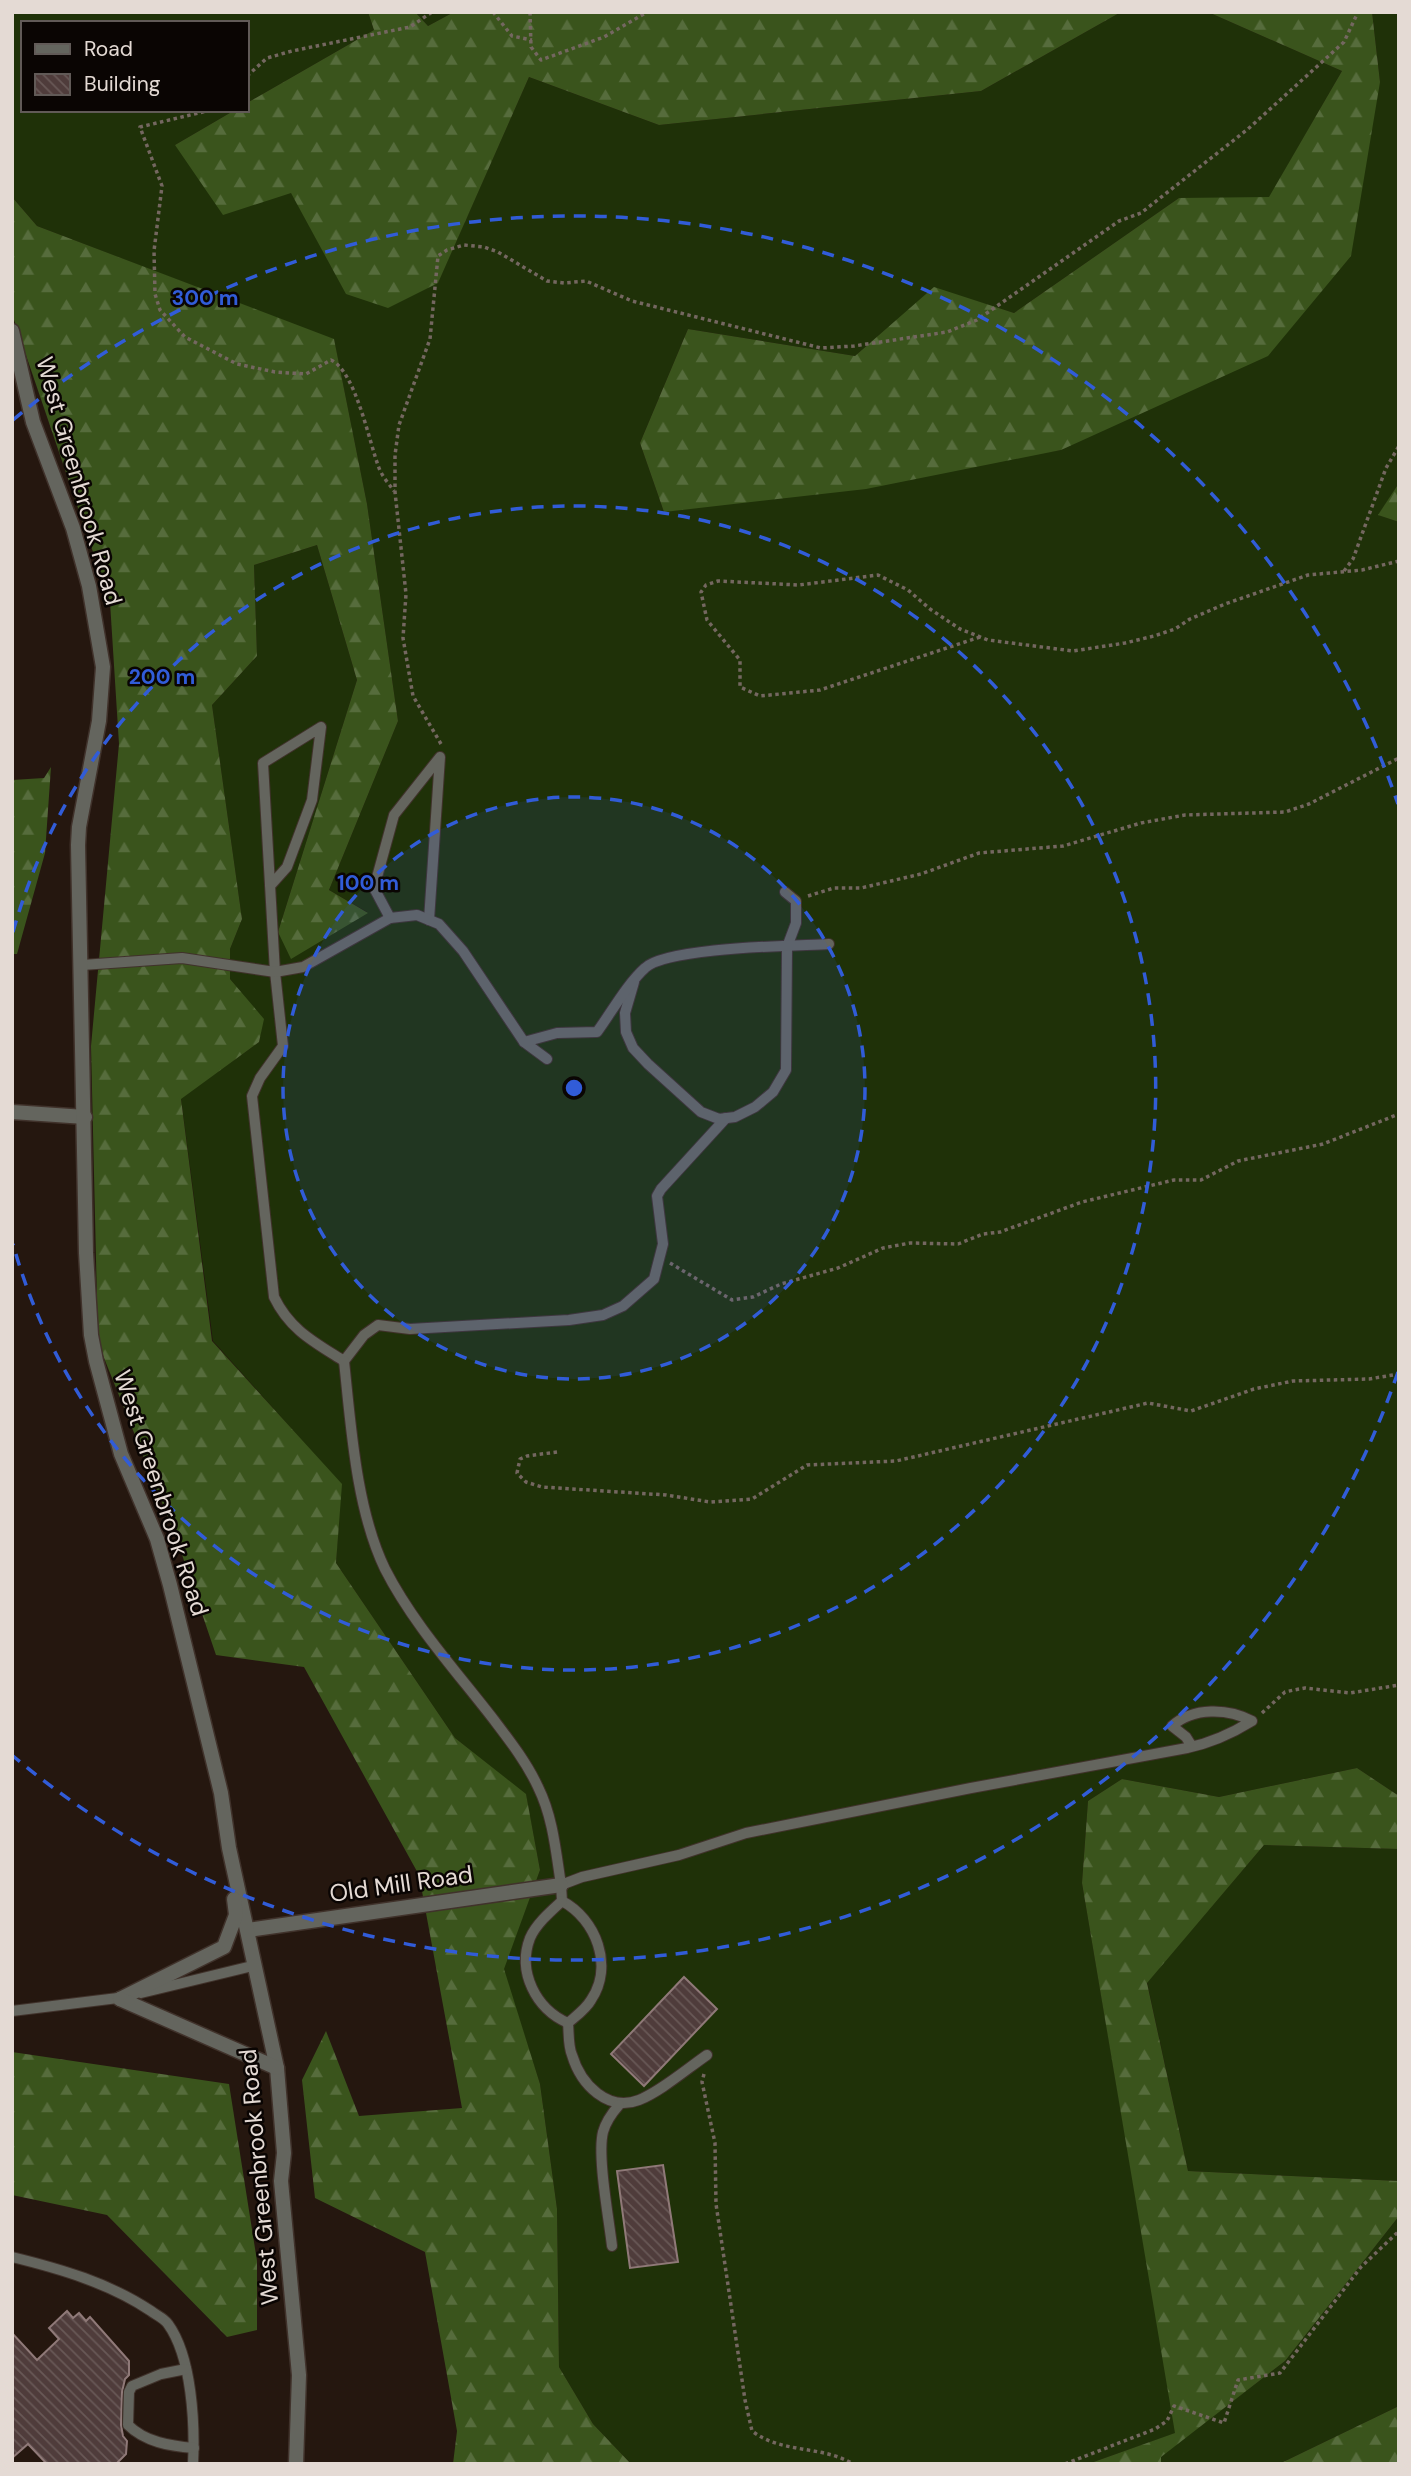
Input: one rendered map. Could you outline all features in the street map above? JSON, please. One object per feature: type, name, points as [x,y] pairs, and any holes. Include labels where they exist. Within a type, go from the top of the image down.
[{"type":"street","name":"West Greenbrook Road","points":[[12,331],[33,422],[73,528],[89,586],[103,667],[99,722],[79,827],[86,1253],[91,1335],[121,1454],[158,1539],[170,1585],[221,1793],[229,1848],[277,2068],[284,2153],[281,2181],[299,2375],[296,2464]]},
{"type":"street","points":[[12,1112],[85,1117]]},
{"type":"street","points":[[120,1998],[224,1947],[236,1915],[229,1848]]},
{"type":"street","name":"Old Mill Road","points":[[248,1930],[561,1885]]},
{"type":"street","points":[[120,1998],[277,2068]]},
{"type":"lane","points":[[270,886],[287,867],[312,800],[321,727],[263,763],[270,886],[275,972],[283,1045],[260,1078],[252,1096],[274,1297],[283,1315],[306,1338],[344,1361]]},
{"type":"lane","points":[[390,918],[374,888],[394,815],[440,757],[429,920]]},
{"type":"lane","points":[[634,982],[625,1013],[626,1032],[633,1048],[648,1064],[701,1112],[719,1119],[735,1117],[755,1107],[773,1092],[786,1070],[787,947],[796,923],[796,901],[785,892]]},
{"type":"lane","points":[[82,965],[182,958],[275,972],[303,967],[390,918],[417,915],[439,924],[463,951],[524,1042],[547,1059]]},
{"type":"lane","points":[[524,1042],[557,1033],[597,1032],[645,967],[658,960],[684,953],[829,944]]},
{"type":"lane","points":[[562,1901],[552,1825],[538,1786],[514,1747],[419,1624],[385,1568],[363,1499],[349,1414],[344,1361],[364,1335],[378,1325],[410,1328],[569,1320],[603,1315],[623,1306],[654,1279],[663,1244],[657,1196],[726,1118]]},
{"type":"lane","points":[[1187,1748],[1191,1745],[1186,1737],[1172,1726],[1191,1713],[1227,1712],[1252,1721]]},
{"type":"lane","points":[[561,1885],[582,1877],[679,1855],[746,1833],[1187,1748],[1226,1736],[1252,1721]]},
{"type":"lane","points":[[562,1901],[576,1909],[600,1948],[601,1977],[592,2000],[568,2023]]},
{"type":"lane","points":[[562,1901],[531,1936],[524,1962],[531,1987],[539,2001],[554,2017],[568,2023]]},
{"type":"lane","points":[[12,2011],[120,1998],[256,1965]]},
{"type":"lane","points":[[568,2023],[571,2055],[582,2077],[600,2097],[619,2105],[640,2100],[707,2055]]},
{"type":"lane","points":[[612,2246],[602,2163],[602,2135],[607,2120],[619,2105]]},
{"type":"lane","points":[[12,2257],[56,2267],[126,2294],[167,2322],[186,2369],[194,2428],[193,2464]]},
{"type":"lane","points":[[186,2369],[132,2386],[129,2392],[128,2425],[136,2432],[167,2445],[194,2448]]},
{"type":"path","points":[[248,75],[267,58],[410,27],[432,12]]},
{"type":"path","points":[[492,12],[512,36],[532,40]]},
{"type":"path","points":[[530,12],[531,47],[541,60],[604,37],[646,12]]},
{"type":"path","points":[[443,746],[413,696],[403,638],[406,594],[395,492],[395,455],[399,425],[430,339],[438,256],[464,245],[484,247],[498,252],[547,281],[586,281],[632,301],[821,348],[855,346],[947,332],[977,320],[1119,221],[1141,213],[1176,186],[1248,129],[1345,42],[1358,12]]},
{"type":"path","points":[[203,112],[140,127],[162,186],[154,251],[155,294],[160,310],[185,337],[237,365],[306,374],[331,360],[339,364],[361,408],[380,471],[395,492]]},
{"type":"path","points":[[1344,571],[1353,559],[1386,468],[1399,446]]},
{"type":"path","points":[[979,637],[820,690],[760,696],[740,687],[740,660],[706,620],[701,592],[706,585],[718,581],[799,584],[878,575],[908,590],[960,629],[979,637],[1073,650],[1125,643],[1175,629],[1190,619],[1225,604],[1308,575],[1363,570],[1399,561]]},
{"type":"path","points":[[796,901],[834,888],[861,888],[920,874],[979,853],[1063,846],[1141,823],[1185,815],[1285,812],[1310,804],[1399,758]]},
{"type":"path","points":[[660,1257],[733,1300],[753,1297],[780,1284],[838,1268],[883,1248],[910,1243],[958,1244],[1082,1202],[1174,1180],[1201,1180],[1238,1161],[1324,1144],[1399,1114]]},
{"type":"path","points":[[557,1452],[520,1459],[517,1473],[526,1482],[542,1487],[666,1495],[710,1502],[752,1499],[807,1465],[896,1461],[1148,1403],[1191,1411],[1254,1389],[1293,1381],[1369,1379],[1399,1374]]},
{"type":"path","points":[[1252,1721],[1285,1692],[1306,1688],[1350,1693],[1399,1685]]},
{"type":"path","points":[[707,2055],[702,2082],[715,2143],[716,2204],[752,2431],[775,2444],[841,2456],[853,2464]]},
{"type":"path","points":[[1065,2464],[1154,2429],[1167,2421],[1174,2406],[1224,2423],[1238,2379],[1280,2373],[1361,2267],[1399,2231]]},
{"type":"green space","points":[[368,12],[374,30],[248,102],[248,21],[21,21],[21,112],[232,112],[175,145],[291,192],[346,293],[438,282],[529,77],[659,125],[981,91],[1121,12],[1208,12],[1342,71],[1269,198],[1179,198],[1014,313],[934,288],[855,356],[688,329],[640,443],[664,512],[1061,450],[1380,82],[1372,12],[1399,12],[1399,483],[1379,515],[1399,522],[1399,1796],[1357,1768],[1219,1797],[1122,1779],[1088,1801],[1082,1883],[1176,2433],[1088,2464],[631,2464],[593,2424],[559,2367],[557,2209],[540,2084],[503,1969],[540,1870],[526,1795],[455,1738],[336,1563],[341,1484],[213,1341],[181,1098],[259,1042],[263,1019],[230,979],[230,949],[242,919],[212,705],[257,656],[254,565],[317,545],[357,680],[278,932],[367,912],[329,890],[398,721],[367,504],[334,340],[37,226],[12,197],[12,14]]},
{"type":"green space","points":[[368,12],[415,12],[428,26],[454,12],[1121,12],[981,91],[659,125],[529,77],[438,283],[388,308],[346,294],[291,193],[223,215],[175,145],[232,112],[248,112],[248,102],[374,30]]},
{"type":"green space","points":[[415,12],[454,12],[428,26]]},
{"type":"green space","points":[[1208,12],[1372,12],[1380,82],[1351,256],[1268,356],[1061,450],[866,489],[664,512],[640,443],[688,329],[855,356],[934,287],[1014,313],[1179,198],[1269,197],[1342,71]]},
{"type":"green space","points":[[12,197],[37,226],[334,339],[367,504],[398,721],[329,890],[368,913],[291,959],[278,932],[357,680],[317,545],[254,565],[257,656],[212,705],[242,919],[230,949],[230,979],[264,1019],[259,1042],[181,1099],[212,1341],[342,1484],[336,1563],[455,1738],[526,1794],[540,1870],[504,1969],[540,2084],[557,2209],[559,2367],[593,2424],[631,2464],[453,2464],[457,2431],[425,2252],[315,2198],[302,2080],[326,2031],[359,2116],[462,2108],[419,1875],[304,1667],[216,1655],[177,1540],[98,1343],[91,1046],[119,744],[110,602],[12,314]]},
{"type":"green space","points":[[1399,483],[1399,522],[1378,515]]},
{"type":"green space","points":[[51,767],[45,853],[17,954],[12,954],[12,780],[44,778]]},
{"type":"green space","points":[[1357,1768],[1399,1796],[1399,1849],[1264,1845],[1147,1983],[1188,2171],[1399,2181],[1399,2216],[1285,2361],[1161,2457],[1161,2464],[1088,2464],[1175,2433],[1082,1883],[1088,1801],[1122,1779],[1219,1797]]},
{"type":"green space","points":[[1264,1845],[1399,1849],[1399,2181],[1188,2171],[1147,1982]]},
{"type":"green space","points":[[12,2052],[229,2084],[257,2261],[257,2330],[227,2337],[107,2215],[12,2195]]},
{"type":"green space","points":[[1399,2216],[1399,2406],[1279,2464],[1161,2464],[1160,2457],[1285,2361]]},
{"type":"green space","points":[[1399,2406],[1399,2464],[1279,2464]]},
{"type":"building","points":[[684,1977],[717,2009],[644,2086],[611,2054]]},
{"type":"building","points":[[663,2165],[678,2262],[630,2268],[617,2171]]},
{"type":"building","points":[[67,2311],[73,2318],[79,2313],[86,2321],[90,2317],[129,2361],[129,2375],[125,2379],[122,2392],[121,2425],[127,2441],[126,2454],[117,2463],[47,2464],[28,2444],[12,2458],[12,2333],[37,2360],[59,2339],[49,2328]]}]
